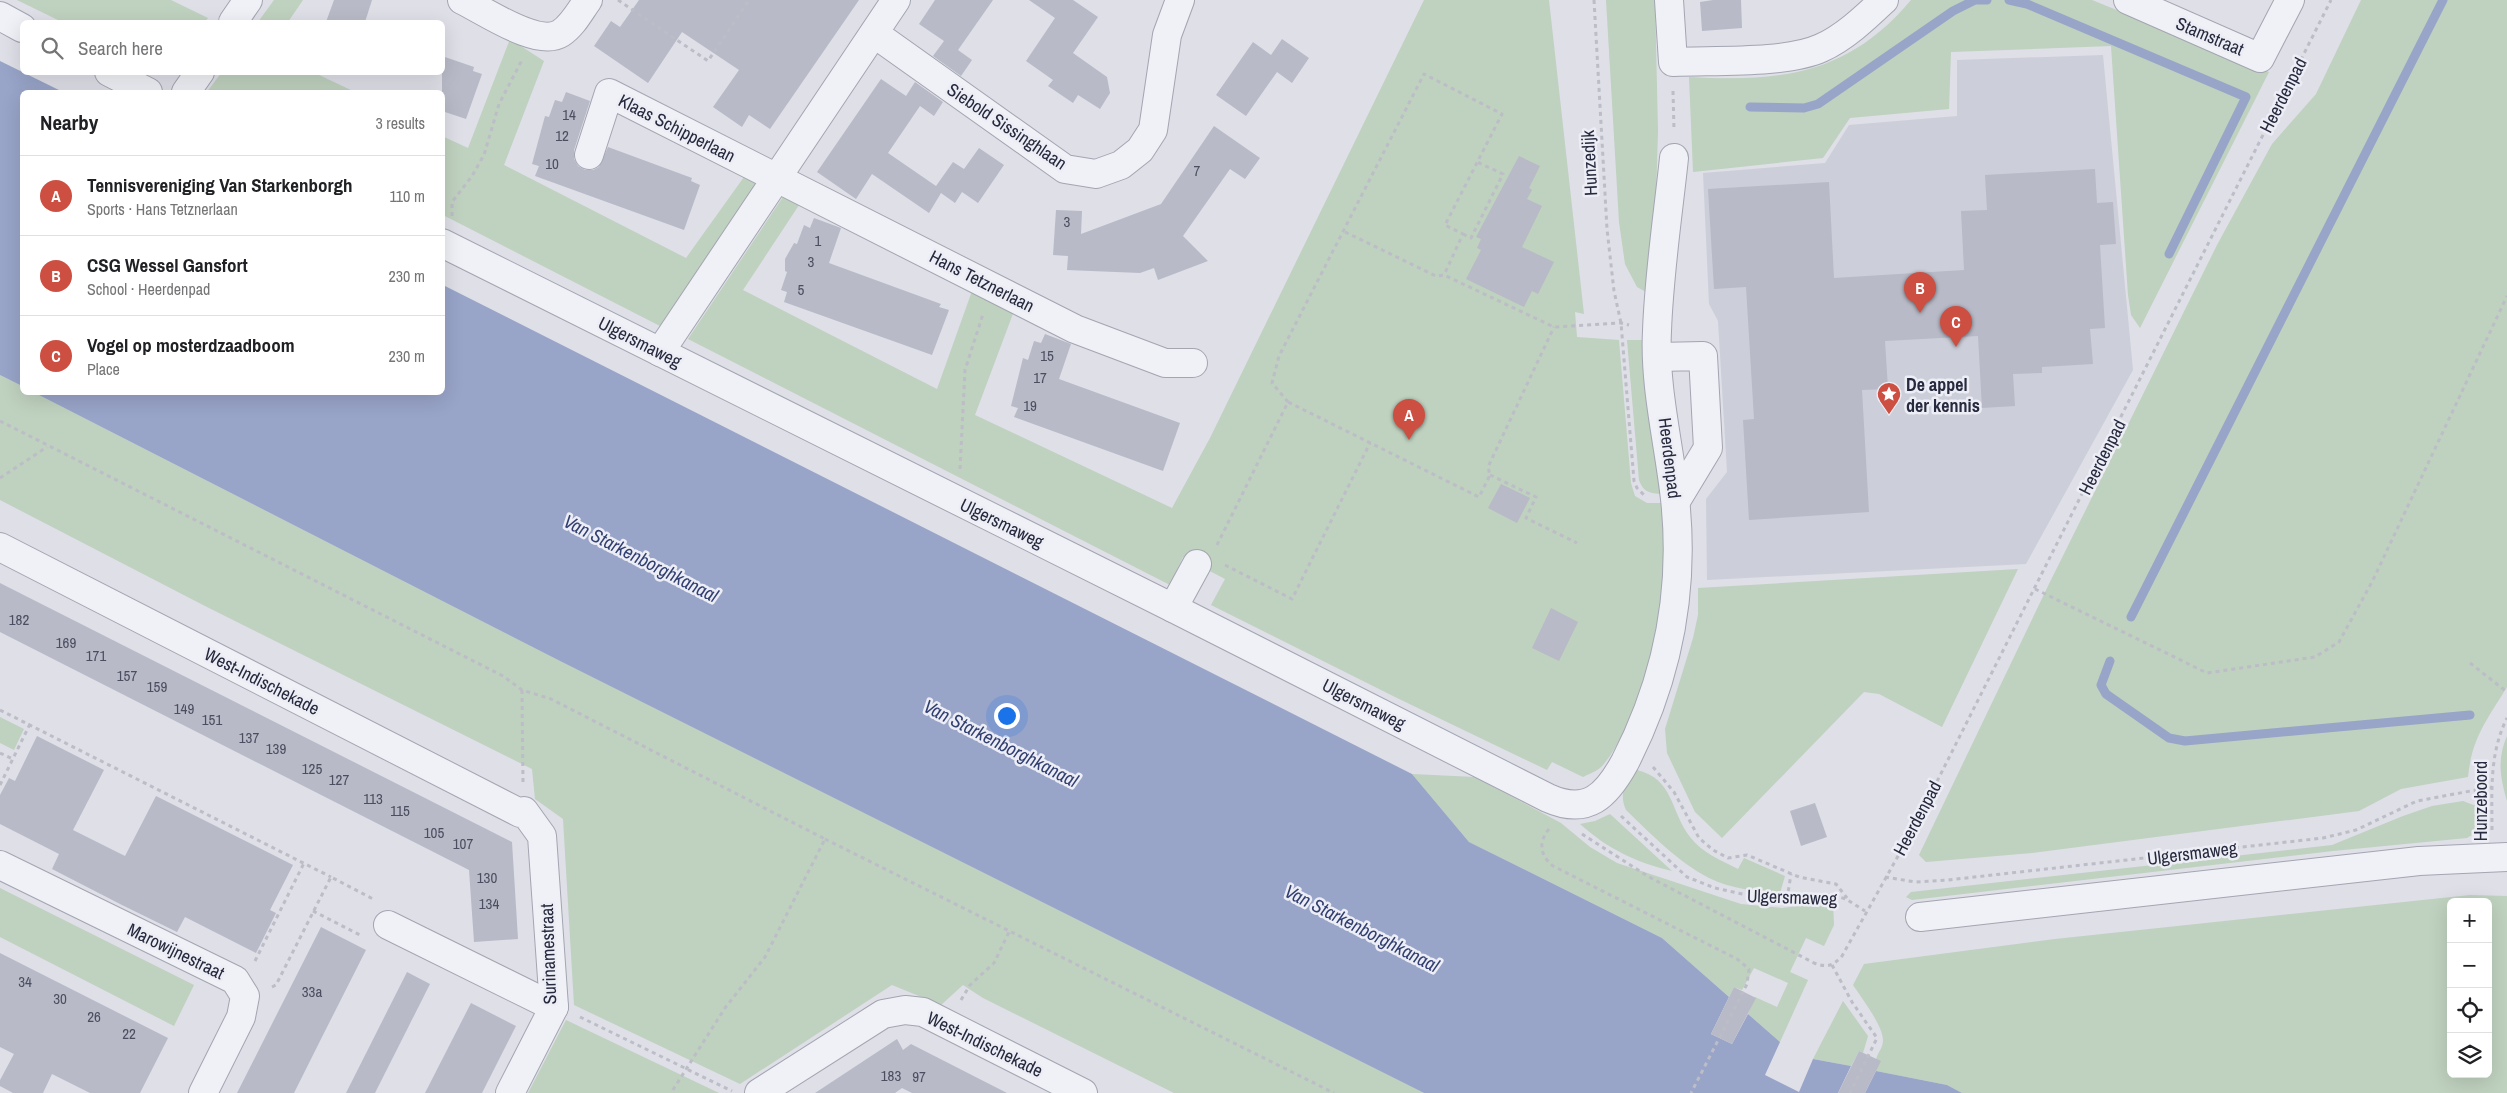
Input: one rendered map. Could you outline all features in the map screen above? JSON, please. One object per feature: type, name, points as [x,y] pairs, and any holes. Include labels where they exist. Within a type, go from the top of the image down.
[{"type":"street","points":[[234,20],[248,0]]},
{"type":"street","points":[[462,0],[530,35],[548,38],[561,34],[572,23],[588,0]]},
{"type":"street","points":[[660,352],[896,0]]},
{"type":"street","name":"Siebold Sissinghlaan","points":[[874,34],[1065,169],[1096,174],[1121,165],[1140,150],[1153,130],[1167,35],[1180,0]]},
{"type":"street","points":[[1669,0],[1673,62],[1791,57],[1821,48],[1863,19],[1884,0]]},
{"type":"street","name":"Stamstraat","points":[[2128,0],[2260,58],[2290,0]]},
{"type":"street","points":[[0,16],[20,27]]},
{"type":"street","points":[[115,75],[144,90]]},
{"type":"street","points":[[187,90],[198,75]]},
{"type":"street","name":"Klaas Schipperlaan","points":[[588,155],[609,93],[776,179]]},
{"type":"street","name":"Heerdenpad","points":[[1558,815],[1574,805],[1588,803],[1611,787],[1646,718],[1664,662],[1672,626],[1677,588],[1676,500],[1656,331],[1674,158]]},
{"type":"street","name":"Hans Tetznerlaan","points":[[776,179],[1084,332],[1165,363],[1193,363]]},
{"type":"street","name":"Ulgersmaweg","points":[[446,245],[1173,608],[1558,815]]},
{"type":"street","points":[[1658,357],[1702,356],[1708,448],[1676,500]]},
{"type":"street","name":"West-Indischekade","points":[[0,547],[520,814],[524,812]]},
{"type":"street","points":[[1173,608],[1210,558]]},
{"type":"street","name":"Surinamestraat","points":[[510,1093],[554,1007],[542,836],[524,812]]},
{"type":"street","name":"Ulgersmaweg","points":[[1920,917],[2419,861],[2501,857]]},
{"type":"street","name":"Marowijnestraat","points":[[2,865],[235,980],[245,996]]},
{"type":"street","points":[[388,925],[554,1007]]},
{"type":"street","points":[[203,1093],[241,1017],[245,996]]},
{"type":"street","name":"West-Indischekade","points":[[759,1093],[883,1014],[905,1010],[923,1012],[1083,1093]]},
{"type":"path","points":[[618,0],[708,60],[749,0]]},
{"type":"path","name":"Hunzedijk","points":[[1554,327],[1621,323],[1614,291],[1607,229],[1594,0]]},
{"type":"path","name":"Heerdenpad","points":[[1832,964],[1842,956],[1865,911],[1910,833],[2035,589],[2331,0]]},
{"type":"path","points":[[446,245],[452,202],[472,176],[484,155],[499,104],[522,60],[530,35]]},
{"type":"path","points":[[1673,62],[1674,158]]},
{"type":"path","points":[[1345,232],[1436,276],[1444,275],[1554,327],[1488,467],[1490,475],[1479,497],[1288,402],[1272,383],[1279,356],[1345,232],[1424,74],[1502,114],[1477,162],[1445,225],[1471,238],[1503,174],[1477,162]]},
{"type":"path","points":[[1444,275],[1463,234]]},
{"type":"path","points":[[954,499],[961,461],[961,400],[964,370],[992,285]]},
{"type":"path","points":[[2035,589],[2207,673],[2315,657],[2339,642],[2372,580],[2507,296]]},
{"type":"path","points":[[1288,402],[1210,558],[1292,599],[1370,443]]},
{"type":"path","points":[[0,421],[504,676],[522,690],[551,699],[1009,932],[1334,1093]]},
{"type":"path","points":[[0,478],[48,446]]},
{"type":"path","points":[[1490,475],[1536,497],[1526,518],[1577,543]]},
{"type":"path","points":[[2470,663],[2507,692]]},
{"type":"path","points":[[522,690],[524,812]]},
{"type":"path","points":[[0,710],[331,876],[386,906],[388,925],[369,939],[313,911]]},
{"type":"path","name":"Hunzeboord","points":[[2501,857],[2492,787],[2495,748],[2507,718]]},
{"type":"path","points":[[0,785],[30,724]]},
{"type":"path","points":[[1631,750],[1660,773],[1667,782],[1699,838],[1728,858],[1746,855],[1791,874],[1836,884],[1851,902]]},
{"type":"path","points":[[0,753],[13,759]]},
{"type":"path","name":"Ulgersmaweg","points":[[1885,878],[1915,882],[1948,880],[2323,838],[2356,830],[2416,801],[2492,787]]},
{"type":"path","name":"Ulgersmaweg","points":[[1605,792],[1627,822],[1687,876],[1715,888],[1744,896],[1787,899],[1833,895],[1851,902],[1865,911]]},
{"type":"path","points":[[1558,815],[1544,835],[1542,842],[1542,851],[1549,863],[1747,966],[1750,973],[1747,984],[1692,1093]]},
{"type":"path","points":[[1580,832],[1649,878],[1823,966],[1832,964],[1852,1002],[1877,1038],[1850,1093]]},
{"type":"path","points":[[671,1093],[726,1008],[765,957],[825,839]]},
{"type":"path","points":[[304,863],[248,976],[245,996],[276,985],[331,876]]},
{"type":"path","points":[[1787,899],[1791,874]]},
{"type":"path","points":[[947,1024],[970,985],[994,963],[1009,932]]},
{"type":"path","points":[[554,1007],[686,1068],[735,1093]]},
{"type":"shaded area","points":[[2103,55],[2133,370],[2026,564],[1707,580],[1706,499],[1727,472],[1718,321],[1709,304],[1703,173],[1825,163],[1849,125],[1957,116],[1957,60]]},
{"type":"green space","points":[[17,0],[171,0],[208,18],[206,20],[58,20]]},
{"type":"green space","points":[[274,0],[303,0],[289,20],[259,20]]},
{"type":"green space","points":[[1424,0],[1549,0],[1584,314],[1575,312],[1577,337],[1619,340],[1631,483],[1635,496],[1647,503],[1662,503],[1665,575],[1656,639],[1641,688],[1622,736],[1600,768],[1583,777],[1552,762],[1547,770],[1211,605],[1225,579],[1183,557],[1170,585],[688,339],[787,191],[803,199],[743,290],[937,389],[972,291],[1014,311],[975,415],[1172,508],[1210,438]]},
{"type":"green space","points":[[1606,0],[1655,0],[1658,131],[1654,264],[1648,293],[1637,287],[1625,264],[1619,222]]},
{"type":"green space","points":[[1911,0],[2092,0],[2269,72],[2140,328],[2131,315],[2128,295],[2111,46],[1951,52],[1949,109],[1850,118],[1823,158],[1693,172],[1689,77],[1754,78],[1783,75],[1837,59],[1863,44],[1887,25]]},
{"type":"green space","points":[[2361,0],[2507,0],[2507,687],[2487,719],[2477,740],[2468,777],[2401,789],[2359,811],[2032,853],[1926,862],[1919,855],[2048,586],[2217,245],[2272,144],[2316,94]]},
{"type":"green space","points":[[510,39],[544,61],[504,165],[686,258],[749,170],[762,176],[660,326],[445,216],[445,137],[468,148]]},
{"type":"green space","points":[[220,75],[319,75],[351,90],[208,90]]},
{"type":"green space","points":[[1627,340],[1644,340],[1660,494],[1647,491],[1642,487],[1639,480]]},
{"type":"green space","points":[[0,375],[20,385],[20,395],[39,395],[562,662],[1424,1093],[1174,1093],[983,998],[963,985],[941,1005],[892,985],[740,1084],[574,1005],[563,819],[535,799],[532,769],[205,606],[0,500]]},
{"type":"green space","points":[[2018,569],[1942,727],[1879,694],[1864,692],[1722,838],[1695,812],[1667,753],[1665,729],[1693,638],[1698,615],[1698,588]]},
{"type":"green space","points":[[0,717],[24,729],[14,750],[0,743]]},
{"type":"green space","points":[[2507,736],[2507,801],[2501,760]]},
{"type":"green space","points":[[1637,770],[1649,774],[1665,788],[1683,827],[1695,843],[1712,856],[1738,869],[1744,858],[1785,876],[1780,893],[1744,889],[1717,882],[1686,864],[1665,847],[1626,810],[1623,799],[1624,788],[1629,778]]},
{"type":"green space","points":[[1412,774],[1475,777],[1561,823],[1590,847],[1617,863],[1741,904],[1782,908],[1833,902],[1834,925],[1824,946],[1806,938],[1790,972],[1808,980],[1780,1042],[1748,1014],[1755,997],[1777,1007],[1788,983],[1754,968],[1742,990],[1734,987],[1729,997],[1662,938],[1469,842]]},
{"type":"green space","points":[[2463,801],[2476,806],[2482,818],[2478,831],[2467,838],[2333,851],[1912,900],[1906,897],[1911,892],[2332,845],[2432,806]]},
{"type":"green space","points":[[1610,814],[1672,871],[1623,854],[1601,841],[1580,824],[1595,821]]},
{"type":"green space","points":[[0,888],[194,985],[174,1026],[0,937]]},
{"type":"green space","points":[[2470,895],[2507,896],[2507,1093],[1962,1093],[1947,1085],[1876,1071],[1876,1060],[1883,1041],[1882,1035],[1871,1012],[1853,985],[1864,964],[2055,939]]},
{"type":"green space","points":[[1843,1001],[1868,1036],[1863,1053],[1859,1051],[1851,1066],[1813,1059]]},
{"type":"green space","points":[[566,1020],[719,1093],[528,1093]]},
{"type":"water","points":[[0,61],[20,71],[20,75],[28,75],[59,90],[20,90],[20,385],[0,375]]},
{"type":"water","name":"Van Starkenborghkanaal","points":[[445,286],[1412,774],[1469,842],[1662,938],[1729,997],[1711,1034],[1732,1044],[1748,1014],[1780,1042],[1765,1075],[1799,1092],[1813,1059],[1851,1066],[1838,1093],[1424,1093],[562,662],[39,395],[445,395]]},
{"type":"water","points":[[1876,1071],[1947,1085],[1962,1093],[1865,1093]]},
{"type":"building","points":[[334,0],[372,0],[366,20],[327,20]]},
{"type":"building","points":[[639,0],[859,0],[770,129],[749,115],[742,127],[713,107],[739,70],[682,32],[648,83],[594,46],[611,21],[620,27]]},
{"type":"building","points":[[935,0],[993,0],[958,50],[972,60],[961,76],[933,56],[944,41],[919,24]]},
{"type":"building","points":[[1029,0],[1073,0],[1098,17],[1073,53],[1107,77],[1110,93],[1100,109],[1078,95],[1073,103],[1048,86],[1053,80],[1026,61],[1055,18]]},
{"type":"building","points":[[1741,0],[1742,28],[1702,31],[1700,2]]},
{"type":"building","points":[[1282,39],[1309,58],[1292,83],[1277,72],[1246,116],[1216,95],[1253,42],[1271,55]]},
{"type":"building","points":[[445,57],[474,67],[473,71],[482,74],[466,119],[445,112],[445,90],[442,90],[442,75],[445,75]]},
{"type":"building","points":[[881,79],[906,96],[915,82],[943,102],[934,116],[920,106],[888,153],[936,186],[953,162],[964,169],[979,148],[1004,165],[978,203],[962,192],[955,203],[941,193],[929,213],[872,174],[856,199],[817,172]]},
{"type":"building","points":[[566,92],[590,101],[574,150],[574,159],[578,166],[585,170],[593,170],[599,167],[608,147],[692,178],[691,181],[700,185],[684,230],[535,176],[539,166],[532,164],[545,116],[549,117],[555,100],[562,102]]},
{"type":"building","points":[[1214,126],[1260,158],[1245,179],[1230,169],[1183,236],[1208,261],[1158,280],[1154,268],[1140,273],[1067,270],[1068,256],[1053,255],[1056,210],[1082,211],[1081,234],[1161,204]]},
{"type":"building","points":[[1519,156],[1540,166],[1529,188],[1532,190],[1527,199],[1542,206],[1522,247],[1554,262],[1538,294],[1532,291],[1524,307],[1466,279],[1481,250],[1477,248],[1481,239],[1476,237]]},
{"type":"building","points":[[2095,169],[2097,203],[2113,202],[2116,244],[2100,245],[2105,328],[2090,329],[2093,364],[2042,367],[2042,373],[2013,374],[2015,406],[1982,408],[1978,336],[1885,341],[1888,389],[1862,390],[1869,512],[1749,520],[1743,420],[1754,419],[1746,287],[1714,289],[1708,189],[1829,182],[1834,278],[1964,270],[1961,211],[1987,210],[1985,175]]},
{"type":"building","points":[[814,218],[841,228],[829,263],[941,304],[939,307],[949,310],[932,355],[784,302],[787,292],[781,290],[787,272],[785,271],[785,259],[794,243],[797,244],[804,225],[810,228]]},
{"type":"building","points":[[1045,334],[1071,344],[1059,379],[1180,423],[1163,471],[1014,417],[1018,408],[1011,406],[1023,358],[1028,360],[1034,341],[1041,343]]},
{"type":"building","points":[[1501,484],[1530,498],[1517,523],[1488,508]]},
{"type":"building","points":[[0,583],[512,842],[518,939],[474,942],[469,870],[0,632]]},
{"type":"building","points":[[1551,608],[1578,622],[1559,661],[1532,648]]},
{"type":"building","points":[[37,736],[104,770],[73,830],[125,856],[156,796],[293,865],[270,910],[276,913],[256,953],[185,917],[177,932],[122,905],[52,869],[59,854],[0,824],[0,795],[9,778],[15,781]]},
{"type":"building","points":[[1815,803],[1827,837],[1801,846],[1790,811]]},
{"type":"building","points":[[321,927],[366,950],[294,1093],[237,1093]]},
{"type":"building","points":[[0,953],[168,1038],[140,1093],[90,1093],[52,1074],[43,1093],[13,1093],[0,1086],[0,1080],[14,1054],[0,1047]]},
{"type":"building","points":[[407,972],[430,984],[375,1093],[346,1093]]},
{"type":"building","points":[[1734,987],[1756,998],[1732,1044],[1711,1034]]},
{"type":"building","points":[[471,1003],[516,1026],[482,1093],[425,1093]]},
{"type":"building","points":[[897,1039],[903,1050],[911,1044],[1007,1093],[912,1093],[902,1088],[895,1093],[815,1093]]},
{"type":"building","points":[[1859,1051],[1881,1061],[1865,1093],[1838,1093]]},
{"type":"waterway","points":[[1750,107],[1804,108],[1818,104],[1953,11],[1975,0],[1987,0]]},
{"type":"waterway","points":[[2009,0],[2027,4],[2246,97],[2169,254]]},
{"type":"waterway","points":[[2131,617],[2443,0]]},
{"type":"waterway","points":[[2110,661],[2101,685],[2106,694],[2169,738],[2185,741],[2470,715]]},
{"type":"place","name":"CSG Wessel Gansfort","points":[[1920,313]]},
{"type":"place","name":"Vogel op mosterdzaadboom","points":[[1956,347]]},
{"type":"place","name":"De appel der kennis","points":[[1889,415]]},
{"type":"place","name":"Tennisvereniging Van Starkenborgh","points":[[1409,440]]}]
